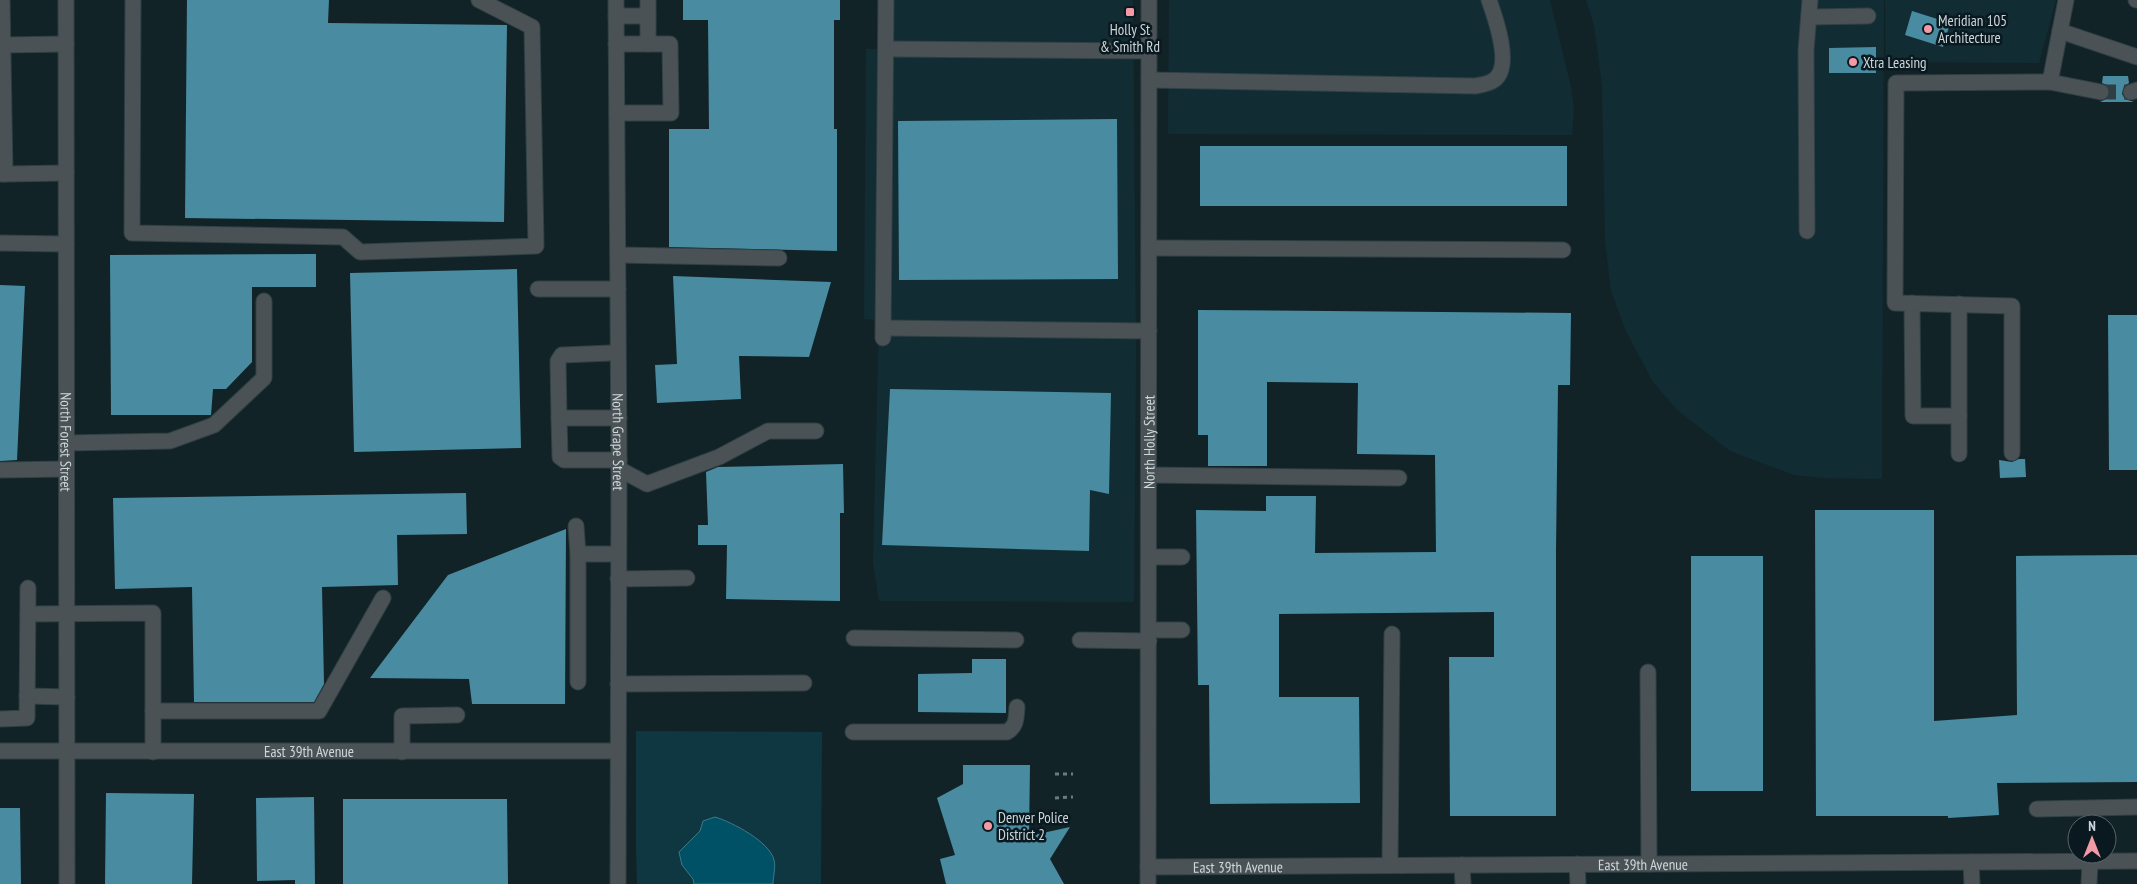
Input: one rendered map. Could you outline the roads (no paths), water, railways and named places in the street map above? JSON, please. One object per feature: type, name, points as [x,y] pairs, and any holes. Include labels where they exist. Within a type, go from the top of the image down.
[{"type":"street","points":[[2,0],[2,174],[66,173]]},
{"type":"street","name":"North Forest Street","points":[[66,0],[66,884]]},
{"type":"street","points":[[133,0],[132,233],[343,237],[360,252],[536,246],[532,27],[479,0]]},
{"type":"street","name":"North Grape Street","points":[[616,0],[619,465],[617,554],[618,884]]},
{"type":"street","points":[[648,0],[648,44]]},
{"type":"street","points":[[886,0],[883,333],[1149,331]]},
{"type":"street","name":"North Holly Street","points":[[1148,884],[1149,0]]},
{"type":"street","points":[[1149,80],[1475,86],[1484,84],[1494,80],[1500,73],[1503,56],[1500,33],[1489,0]]},
{"type":"street","points":[[1807,231],[1806,50],[1810,0]]},
{"type":"street","points":[[2050,82],[2066,0]]},
{"type":"street","points":[[616,16],[648,16]]},
{"type":"street","points":[[1808,17],[1868,16]]},
{"type":"street","points":[[2060,31],[2137,57]]},
{"type":"street","points":[[2,45],[66,44]]},
{"type":"street","points":[[616,44],[670,44],[671,112],[617,113]]},
{"type":"street","points":[[886,49],[1149,51]]},
{"type":"street","points":[[2012,453],[2012,306],[1895,303],[1896,83],[2050,82],[2101,92]]},
{"type":"street","points":[[0,243],[66,244]]},
{"type":"street","points":[[1149,248],[1563,250]]},
{"type":"street","points":[[618,254],[779,258]]},
{"type":"street","points":[[538,289],[618,289]]},
{"type":"street","points":[[66,443],[170,441],[214,425],[264,378],[264,301]]},
{"type":"street","points":[[1912,303],[1913,416],[1959,416]]},
{"type":"street","points":[[1959,304],[1959,454]]},
{"type":"street","points":[[611,353],[562,355],[558,361],[560,457],[564,460],[619,465],[647,484],[719,458],[768,431],[816,431]]},
{"type":"street","points":[[559,418],[618,418]]},
{"type":"street","points":[[0,470],[66,470]]},
{"type":"street","points":[[1149,475],[1398,478]]},
{"type":"street","points":[[576,526],[578,554],[578,682]]},
{"type":"street","points":[[578,554],[617,554]]},
{"type":"street","points":[[1148,557],[1182,557]]},
{"type":"street","points":[[618,579],[687,578]]},
{"type":"street","points":[[0,719],[27,718],[28,588]]},
{"type":"street","points":[[153,711],[319,712],[383,598]]},
{"type":"street","points":[[28,614],[153,613],[153,752]]},
{"type":"street","points":[[1080,640],[1148,635],[1182,630]]},
{"type":"street","points":[[1390,865],[1392,634]]},
{"type":"street","points":[[854,638],[1016,640]]},
{"type":"street","points":[[1648,672],[1649,864]]},
{"type":"street","points":[[618,684],[804,683]]},
{"type":"street","points":[[27,696],[67,697]]},
{"type":"street","points":[[853,732],[1007,732],[1016,724],[1017,707]]},
{"type":"street","points":[[402,752],[402,716],[457,715]]},
{"type":"street","name":"East 39th Avenue","points":[[0,751],[618,751]]},
{"type":"street","points":[[2037,809],[2137,807]]},
{"type":"street","name":"East 39th Avenue","points":[[1148,867],[2067,861]]},
{"type":"street","name":"East 39th Avenue","points":[[2117,861],[2137,861]]},
{"type":"street","points":[[1971,862],[1972,884]]},
{"type":"street","points":[[1577,864],[1578,884]]},
{"type":"street","points":[[2089,884],[2090,864]]},
{"type":"street","points":[[1462,866],[1463,884]]},
{"type":"tunnel","points":[[2101,92],[2131,92]]},
{"type":"place","name":"Holly St & Smith Rd","points":[[1130,12]]},
{"type":"place","name":"Meridian 105 Architecture","points":[[1928,29]]},
{"type":"place","name":"Xtra Leasing","points":[[1853,62]]},
{"type":"place","name":"Denver Police District 2","points":[[988,826]]}]
